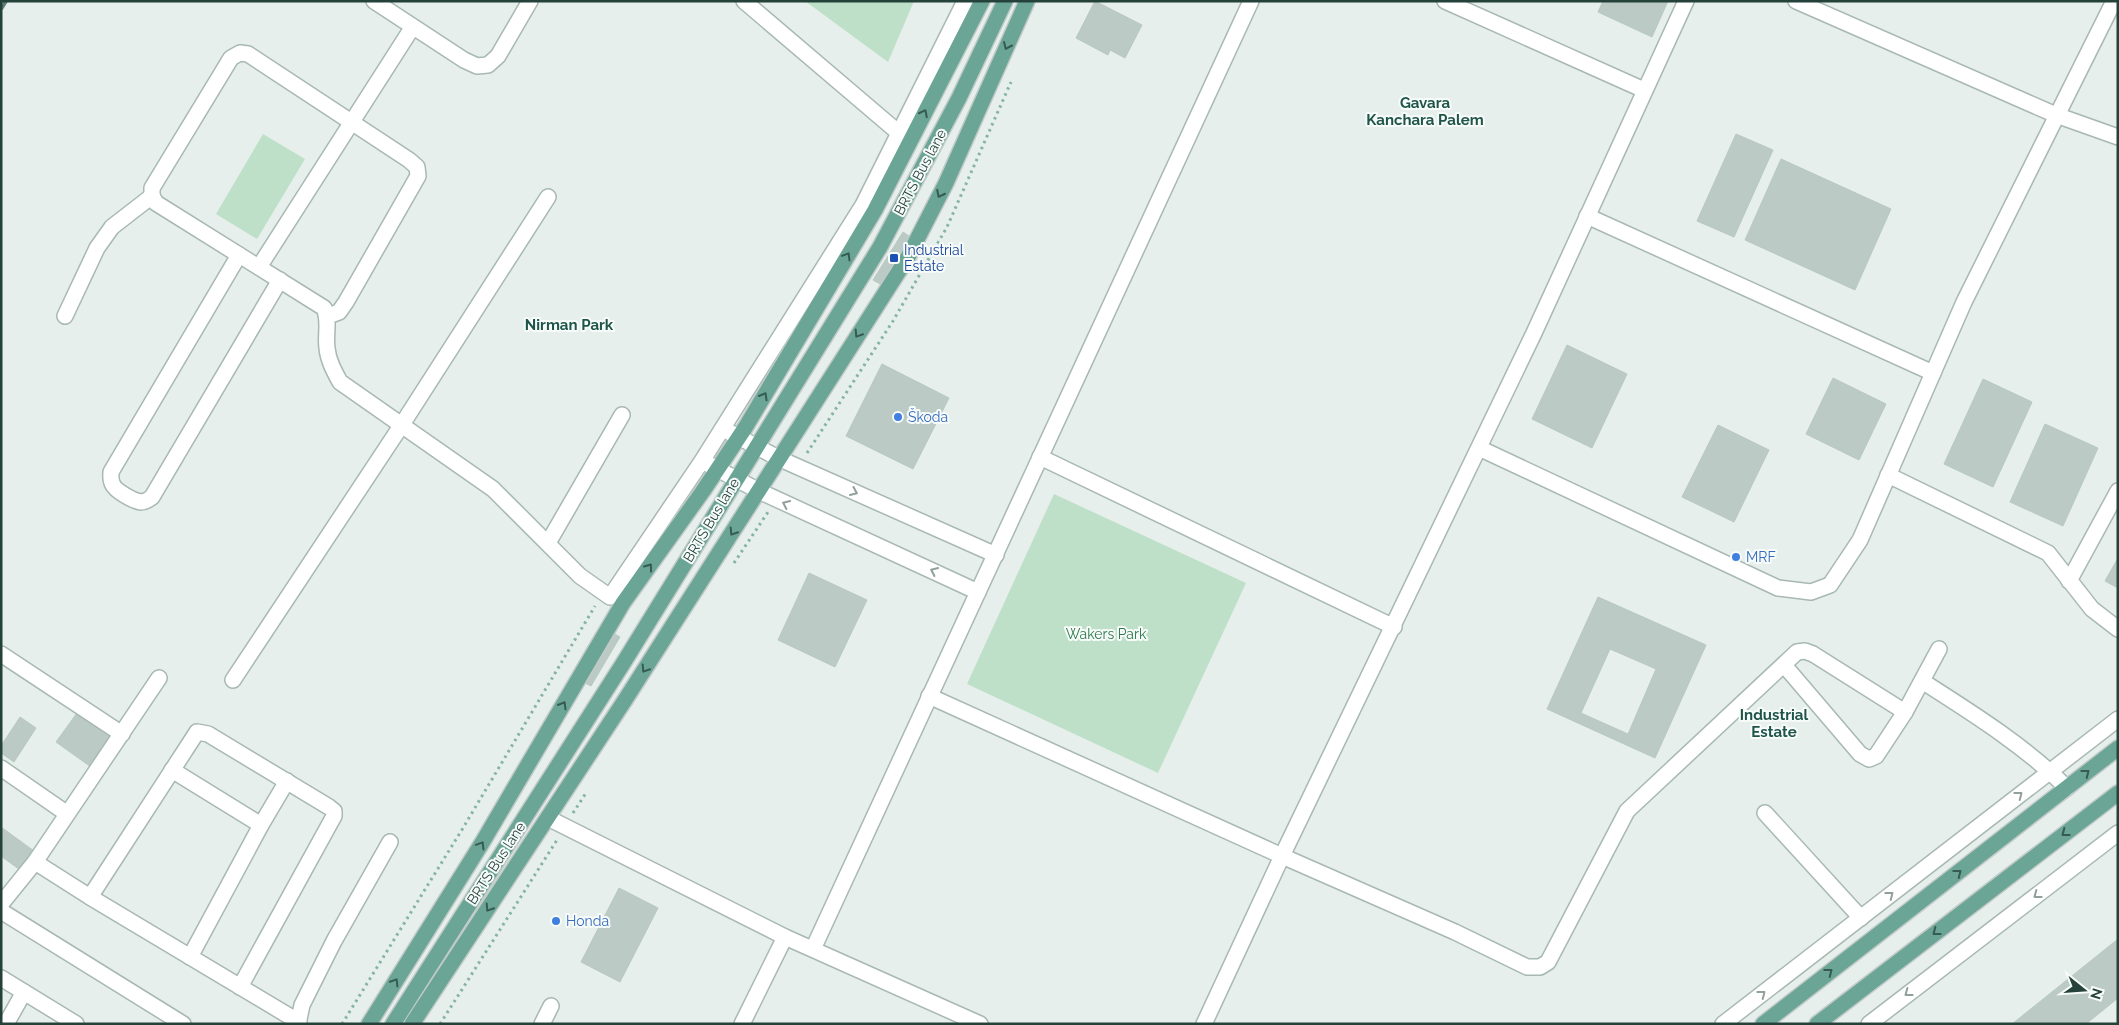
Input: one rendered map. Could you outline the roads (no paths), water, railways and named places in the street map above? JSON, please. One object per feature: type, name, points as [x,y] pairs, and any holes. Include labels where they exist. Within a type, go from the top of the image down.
[{"type":"main road","points":[[369,1024],[482,843],[623,603],[745,428],[875,210],[904,138],[982,1]]},
{"type":"main road","name":"BRTS Bus lane","points":[[393,1024],[624,662],[880,247],[959,98],[1005,1]]},
{"type":"main road","points":[[412,1024],[548,818],[908,257],[946,183],[1027,1]]},
{"type":"main road","points":[[1763,1024],[2118,748]]},
{"type":"main road","points":[[1817,1024],[2118,793]]},
{"type":"street","points":[[374,1],[412,28],[477,66],[488,65],[498,56],[530,1]]},
{"type":"street","points":[[744,1],[904,138]]},
{"type":"street","points":[[328,316],[339,312],[346,302],[418,176],[417,167],[410,160],[248,54],[240,53],[232,58],[152,188],[152,196],[156,203],[324,308],[328,316],[327,348],[332,368],[340,382],[487,484],[580,576],[610,597],[702,461],[904,138],[965,1]]},
{"type":"street","points":[[813,949],[1252,1]]},
{"type":"street","points":[[1445,1],[1644,90]]},
{"type":"street","points":[[1204,1024],[1282,856],[1479,448],[1686,1]]},
{"type":"street","points":[[1796,1],[2056,115],[2118,137]]},
{"type":"street","points":[[1479,448],[1778,588],[1793,592],[1811,592],[1830,585],[1860,540],[1964,302],[2114,1]]},
{"type":"street","points":[[259,267],[412,28]]},
{"type":"street","points":[[65,316],[97,248],[112,227],[152,196]]},
{"type":"street","points":[[233,680],[402,426],[548,197]]},
{"type":"street","points":[[1587,216],[1933,373]]},
{"type":"street","points":[[239,255],[111,472],[110,479],[113,487],[140,502],[147,501],[152,497],[280,280]]},
{"type":"street","points":[[548,543],[622,415]]},
{"type":"street","points":[[722,428],[778,458],[996,555]]},
{"type":"street","points":[[1040,457],[1394,627]]},
{"type":"street","points":[[702,461],[759,491],[978,592]]},
{"type":"street","points":[[1888,475],[2048,553],[2092,609],[2118,629]]},
{"type":"street","points":[[2069,581],[2118,491]]},
{"type":"street","points":[[1784,665],[1860,754],[1868,759],[1876,756],[1905,712],[1939,649]]},
{"type":"street","points":[[929,696],[1455,932],[1528,967],[1540,967],[1548,962],[1627,811],[1797,652],[1805,651],[1905,712]]},
{"type":"street","points":[[1,654],[122,734]]},
{"type":"street","points":[[1,904],[34,862],[159,678]]},
{"type":"street","points":[[1922,681],[1980,719],[2050,771],[2067,788]]},
{"type":"street","points":[[1723,1024],[2118,719]]},
{"type":"street","points":[[90,897],[197,732],[202,733],[287,781],[329,807],[334,811],[334,816],[240,987]]},
{"type":"street","points":[[1,768],[66,813]]},
{"type":"street","points":[[172,770],[261,825]]},
{"type":"street","points":[[190,957],[261,825],[287,781]]},
{"type":"street","points":[[1766,813],[1861,918]]},
{"type":"street","points":[[548,818],[785,936],[980,1024]]},
{"type":"street","points":[[1869,1024],[2118,833]]},
{"type":"street","points":[[34,862],[298,1023],[302,1005],[334,941],[390,842]]},
{"type":"street","points":[[1,911],[183,1024]]},
{"type":"street","points":[[742,1024],[785,936]]},
{"type":"street","points":[[1,978],[76,1024]]},
{"type":"street","points":[[6,1024],[24,992]]},
{"type":"street","points":[[542,1024],[551,1006]]},
{"type":"railway","points":[[1,9],[6,1]]},
{"type":"place","name":"Industrial Estate","points":[[894,258]]},
{"type":"place","name":"Škoda","points":[[898,417]]},
{"type":"place","name":"MRF","points":[[1736,557]]},
{"type":"place","name":"Honda","points":[[556,921]]},
{"type":"district","name":"Gavara Kanchara Palem","points":[[1425,112]]},
{"type":"district","name":"Nirman Park","points":[[569,325]]},
{"type":"district","name":"Industrial Estate","points":[[1774,724]]},
{"type":"park label","name":"Wakers Park","points":[[1106,634]]}]
